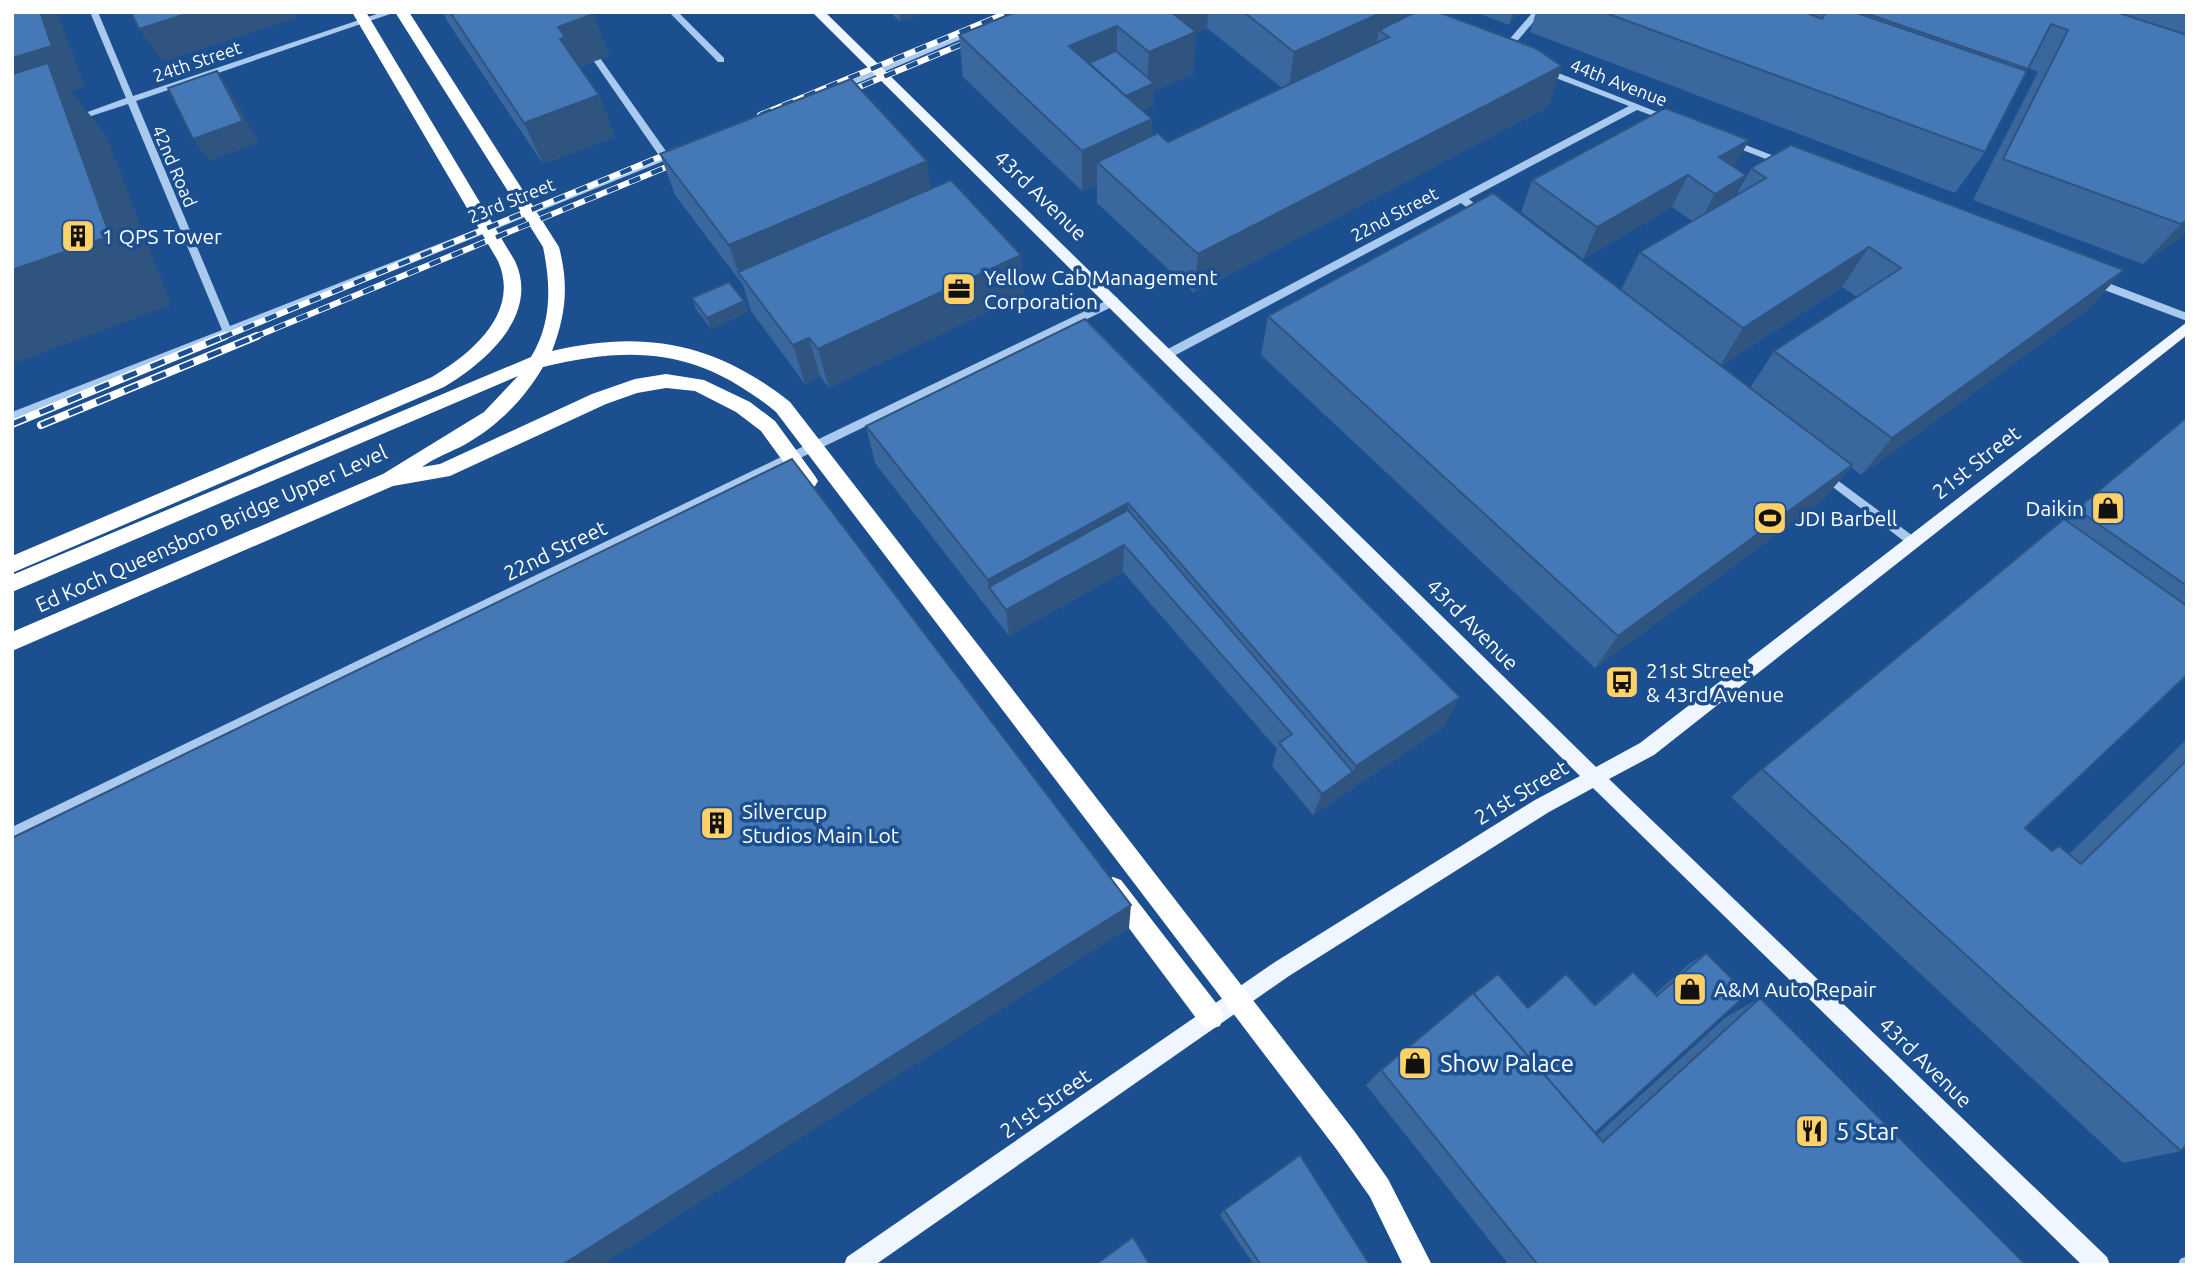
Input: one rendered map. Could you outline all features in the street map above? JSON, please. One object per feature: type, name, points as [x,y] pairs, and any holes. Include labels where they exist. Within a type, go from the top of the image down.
[{"type":"highway","name":"Ed Koch Queensboro Bridge Upper Level","points":[[12,565],[438,382],[475,359],[498,332],[510,300],[510,270],[499,246],[359,12]]},
{"type":"highway","name":"Ed Koch Queensboro Bridge Upper Level","points":[[12,642],[390,479],[428,453],[468,434],[502,407],[546,347],[554,332],[560,300],[558,268],[551,247],[402,12]]},
{"type":"highway","points":[[12,584],[528,364],[587,350],[642,347],[671,350],[726,367],[768,392],[792,418],[1346,1141],[1379,1188],[1418,1265]]},
{"type":"highway","points":[[390,479],[443,471],[618,392],[653,383],[682,382],[713,390],[755,415],[768,426],[819,496]]},
{"type":"highway","points":[[1104,875],[1211,1017]]},
{"type":"main road","name":"43rd Avenue","points":[[818,12],[1596,776],[2099,1265]]},
{"type":"main road","name":"21st Street","points":[[855,1265],[1282,969],[1542,806],[1647,749],[2187,327]]},
{"type":"street","name":"42nd Road","points":[[94,12],[228,333]]},
{"type":"street","name":"24th Street","points":[[70,120],[392,12]]},
{"type":"street","points":[[673,12],[721,60]]},
{"type":"street","points":[[1501,54],[1538,12]]},
{"type":"street","points":[[827,93],[980,30]]},
{"type":"street","points":[[1489,49],[1513,59]]},
{"type":"street","points":[[597,60],[666,158]]},
{"type":"street","name":"44th Avenue","points":[[1538,68],[1675,121]]},
{"type":"street","name":"22nd Street","points":[[1168,354],[1637,106]]},
{"type":"street","points":[[1714,136],[1792,166]]},
{"type":"street","name":"23rd Street","points":[[12,417],[691,148]]},
{"type":"street","points":[[1461,198],[1487,218]]},
{"type":"street","points":[[2089,280],[2187,317]]},
{"type":"street","name":"22nd Street","points":[[12,834],[1114,301]]},
{"type":"street","points":[[1815,467],[1913,542]]},
{"type":"building","points":[[12,12],[40,12],[52,46],[12,58]]},
{"type":"building","points":[[131,12],[192,12],[139,29]]},
{"type":"building","points":[[450,12],[592,12],[593,14],[558,27],[565,37],[560,39],[599,95],[524,123]]},
{"type":"building","points":[[1015,12],[1171,12],[1196,32],[1149,52],[1117,26],[1069,46],[1152,119],[1082,151],[959,35]]},
{"type":"building","points":[[1244,12],[1383,12],[1294,52]]},
{"type":"building","points":[[1416,12],[1438,12],[1535,48],[1562,66],[1198,254],[1097,162],[1158,133],[1168,142],[1389,37],[1379,30]]},
{"type":"building","points":[[1603,12],[1804,12],[1822,19],[1826,12],[1854,12],[2027,71],[1985,152]]},
{"type":"building","points":[[1862,12],[2116,12],[2187,35],[2187,220],[2181,224],[2003,159],[2068,30],[2051,24],[2028,69]]},
{"type":"building","points":[[1116,51],[1154,83],[1126,96],[1089,63]]},
{"type":"building","points":[[48,63],[110,236],[12,270],[12,74]]},
{"type":"building","points":[[217,71],[243,121],[193,139],[168,88]]},
{"type":"building","points":[[851,79],[927,161],[729,245],[660,154]]},
{"type":"building","points":[[1665,108],[1749,140],[1719,157],[1746,175],[1715,194],[1688,175],[1597,227],[1532,180]]},
{"type":"building","points":[[1791,145],[2124,270],[1892,438],[1774,351],[1901,268],[1869,247],[1743,328],[1640,252],[1766,178],[1751,168]]},
{"type":"building","points":[[951,180],[1021,255],[818,349],[809,338],[793,345],[738,272]]},
{"type":"building","points":[[1493,193],[1852,465],[1618,636],[1268,316]]},
{"type":"building","points":[[729,282],[744,301],[707,318],[692,298]]},
{"type":"building","points":[[1085,319],[1460,697],[1356,766],[1128,503],[988,580],[866,426]]},
{"type":"building","points":[[2187,419],[2187,586],[2077,509]]},
{"type":"building","name":"Silvercup Studios Main Lot","points":[[792,459],[1131,905],[562,1265],[12,1265],[12,838]]},
{"type":"building","points":[[1128,510],[1353,772],[1322,794],[1279,743],[1292,734],[1124,545],[1006,610],[989,587]]},
{"type":"building","points":[[2064,519],[2187,606],[2187,675],[2025,828],[2052,851],[2059,846],[2081,864],[2187,760],[2187,1144],[2181,1151],[1762,769]]},
{"type":"building","points":[[1706,953],[1747,994],[1595,1133],[1473,994],[1498,974],[1528,1008],[1566,974],[1595,1005],[1633,972],[1657,996]]},
{"type":"building","points":[[1473,993],[1603,1142],[1760,998],[2026,1265],[1538,1265],[1381,1070]]},
{"type":"building","points":[[1300,1155],[1370,1265],[1261,1265],[1224,1210]]},
{"type":"building","points":[[1133,1237],[1150,1265],[1095,1265]]},
{"type":"railway","points":[[760,115],[1009,12]]},
{"type":"railway","points":[[840,95],[979,37]]},
{"type":"railway","points":[[221,338],[679,149]]},
{"type":"railway","points":[[252,338],[681,161]]},
{"type":"railway","points":[[12,424],[225,336]]},
{"type":"railway","points":[[41,425],[257,336]]},
{"type":"place","name":"1 QPS Tower","points":[[78,236]]},
{"type":"place","name":"Yellow Cab Management Corporation","points":[[959,289]]},
{"type":"place","name":"Daikin","points":[[2108,508]]},
{"type":"place","name":"JDI Barbell","points":[[1770,518]]},
{"type":"place","name":"21st Street & 43rd Avenue","points":[[1622,682]]},
{"type":"place","name":"Silvercup Studios Main Lot","points":[[717,823]]},
{"type":"place","name":"A&M Auto Repair","points":[[1690,989]]},
{"type":"place","name":"Show Palace","points":[[1415,1063]]},
{"type":"place","name":"5 Star","points":[[1812,1131]]}]
